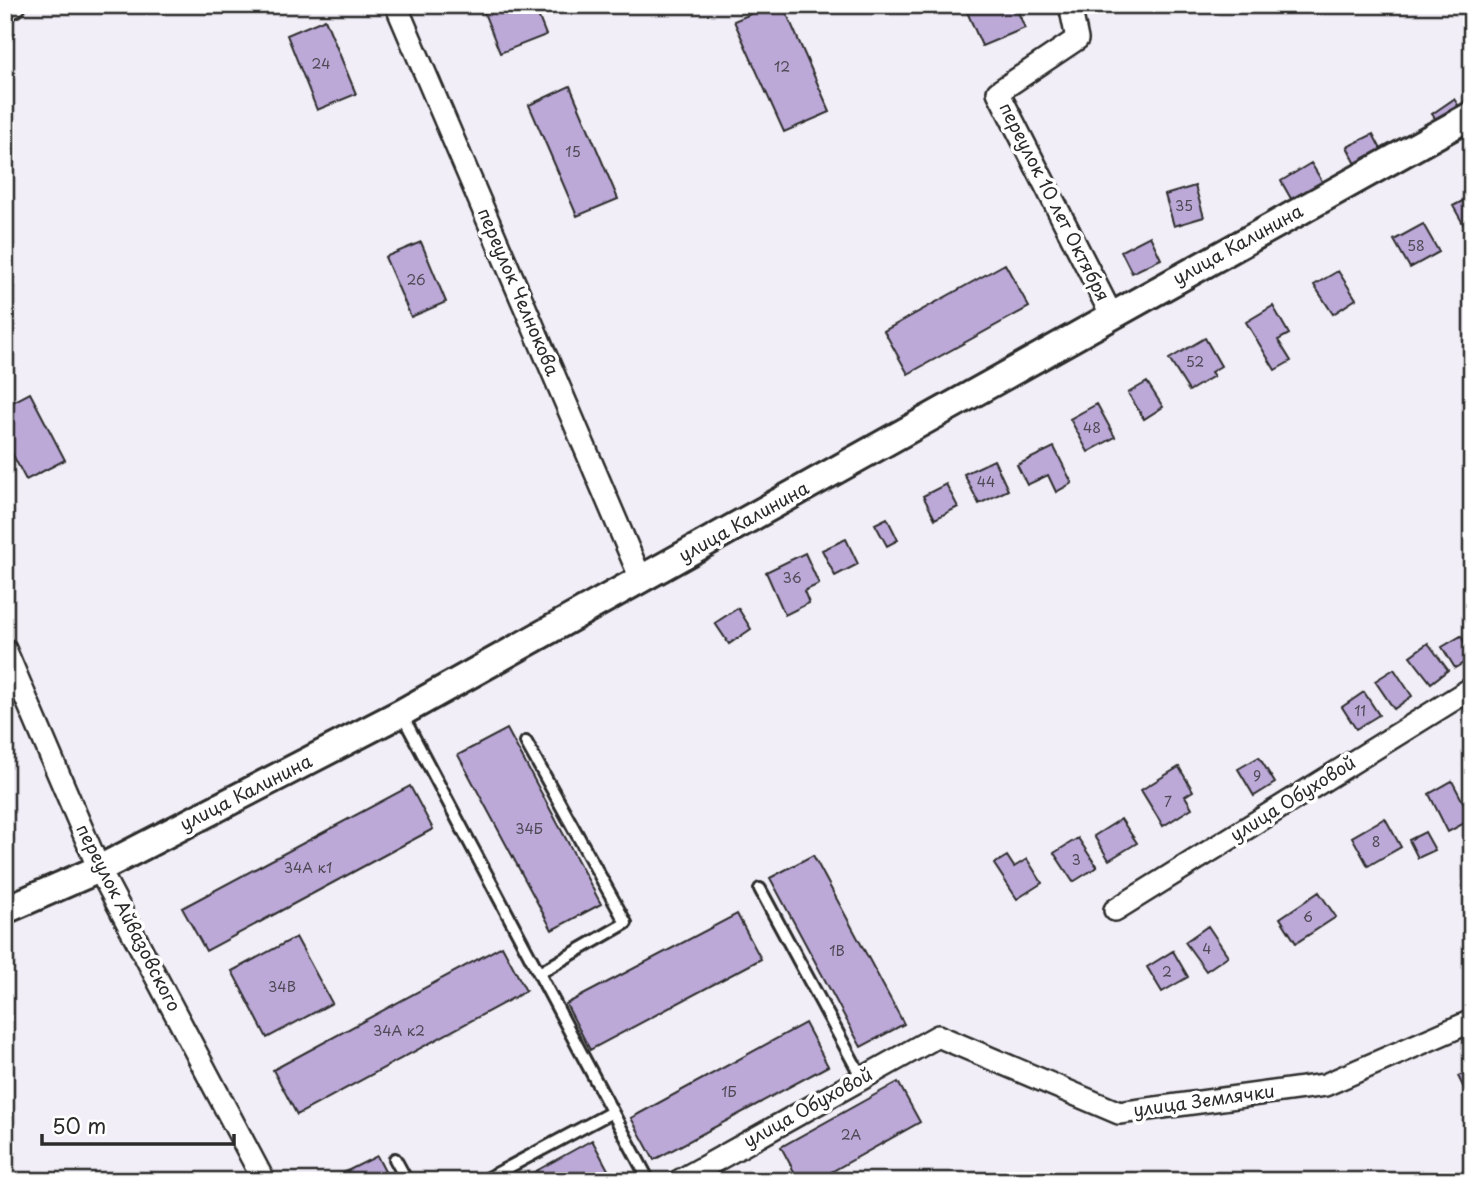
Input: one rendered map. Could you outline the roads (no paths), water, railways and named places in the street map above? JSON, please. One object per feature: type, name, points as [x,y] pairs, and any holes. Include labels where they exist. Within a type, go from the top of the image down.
[{"type":"street","points":[[5,10],[15,5]]},
{"type":"street","name":"переулок Челнокова","points":[[396,5],[641,579]]},
{"type":"street","name":"переулок 10 лет Октября","points":[[1070,5],[1077,40],[998,92],[1090,279],[1112,316]]},
{"type":"street","name":"улица Калинина","points":[[5,909],[99,869],[401,713],[1472,115]]},
{"type":"street","name":"переулок Айвазовского","points":[[5,649],[99,869],[264,1181]]},
{"type":"street","name":"улица Обуховой","points":[[1115,910],[1472,688]]},
{"type":"street","name":"улица Землячки","points":[[938,1036],[1119,1113],[1325,1085],[1472,1021]]},
{"type":"street","name":"улица Обуховой","points":[[679,1181],[938,1036]]},
{"type":"lane","points":[[401,713],[649,1181]]},
{"type":"lane","points":[[526,742],[626,923],[539,973]]},
{"type":"lane","points":[[760,889],[862,1078]]},
{"type":"lane","points":[[483,1181],[612,1112]]},
{"type":"lane","points":[[395,1159],[407,1181]]}]
